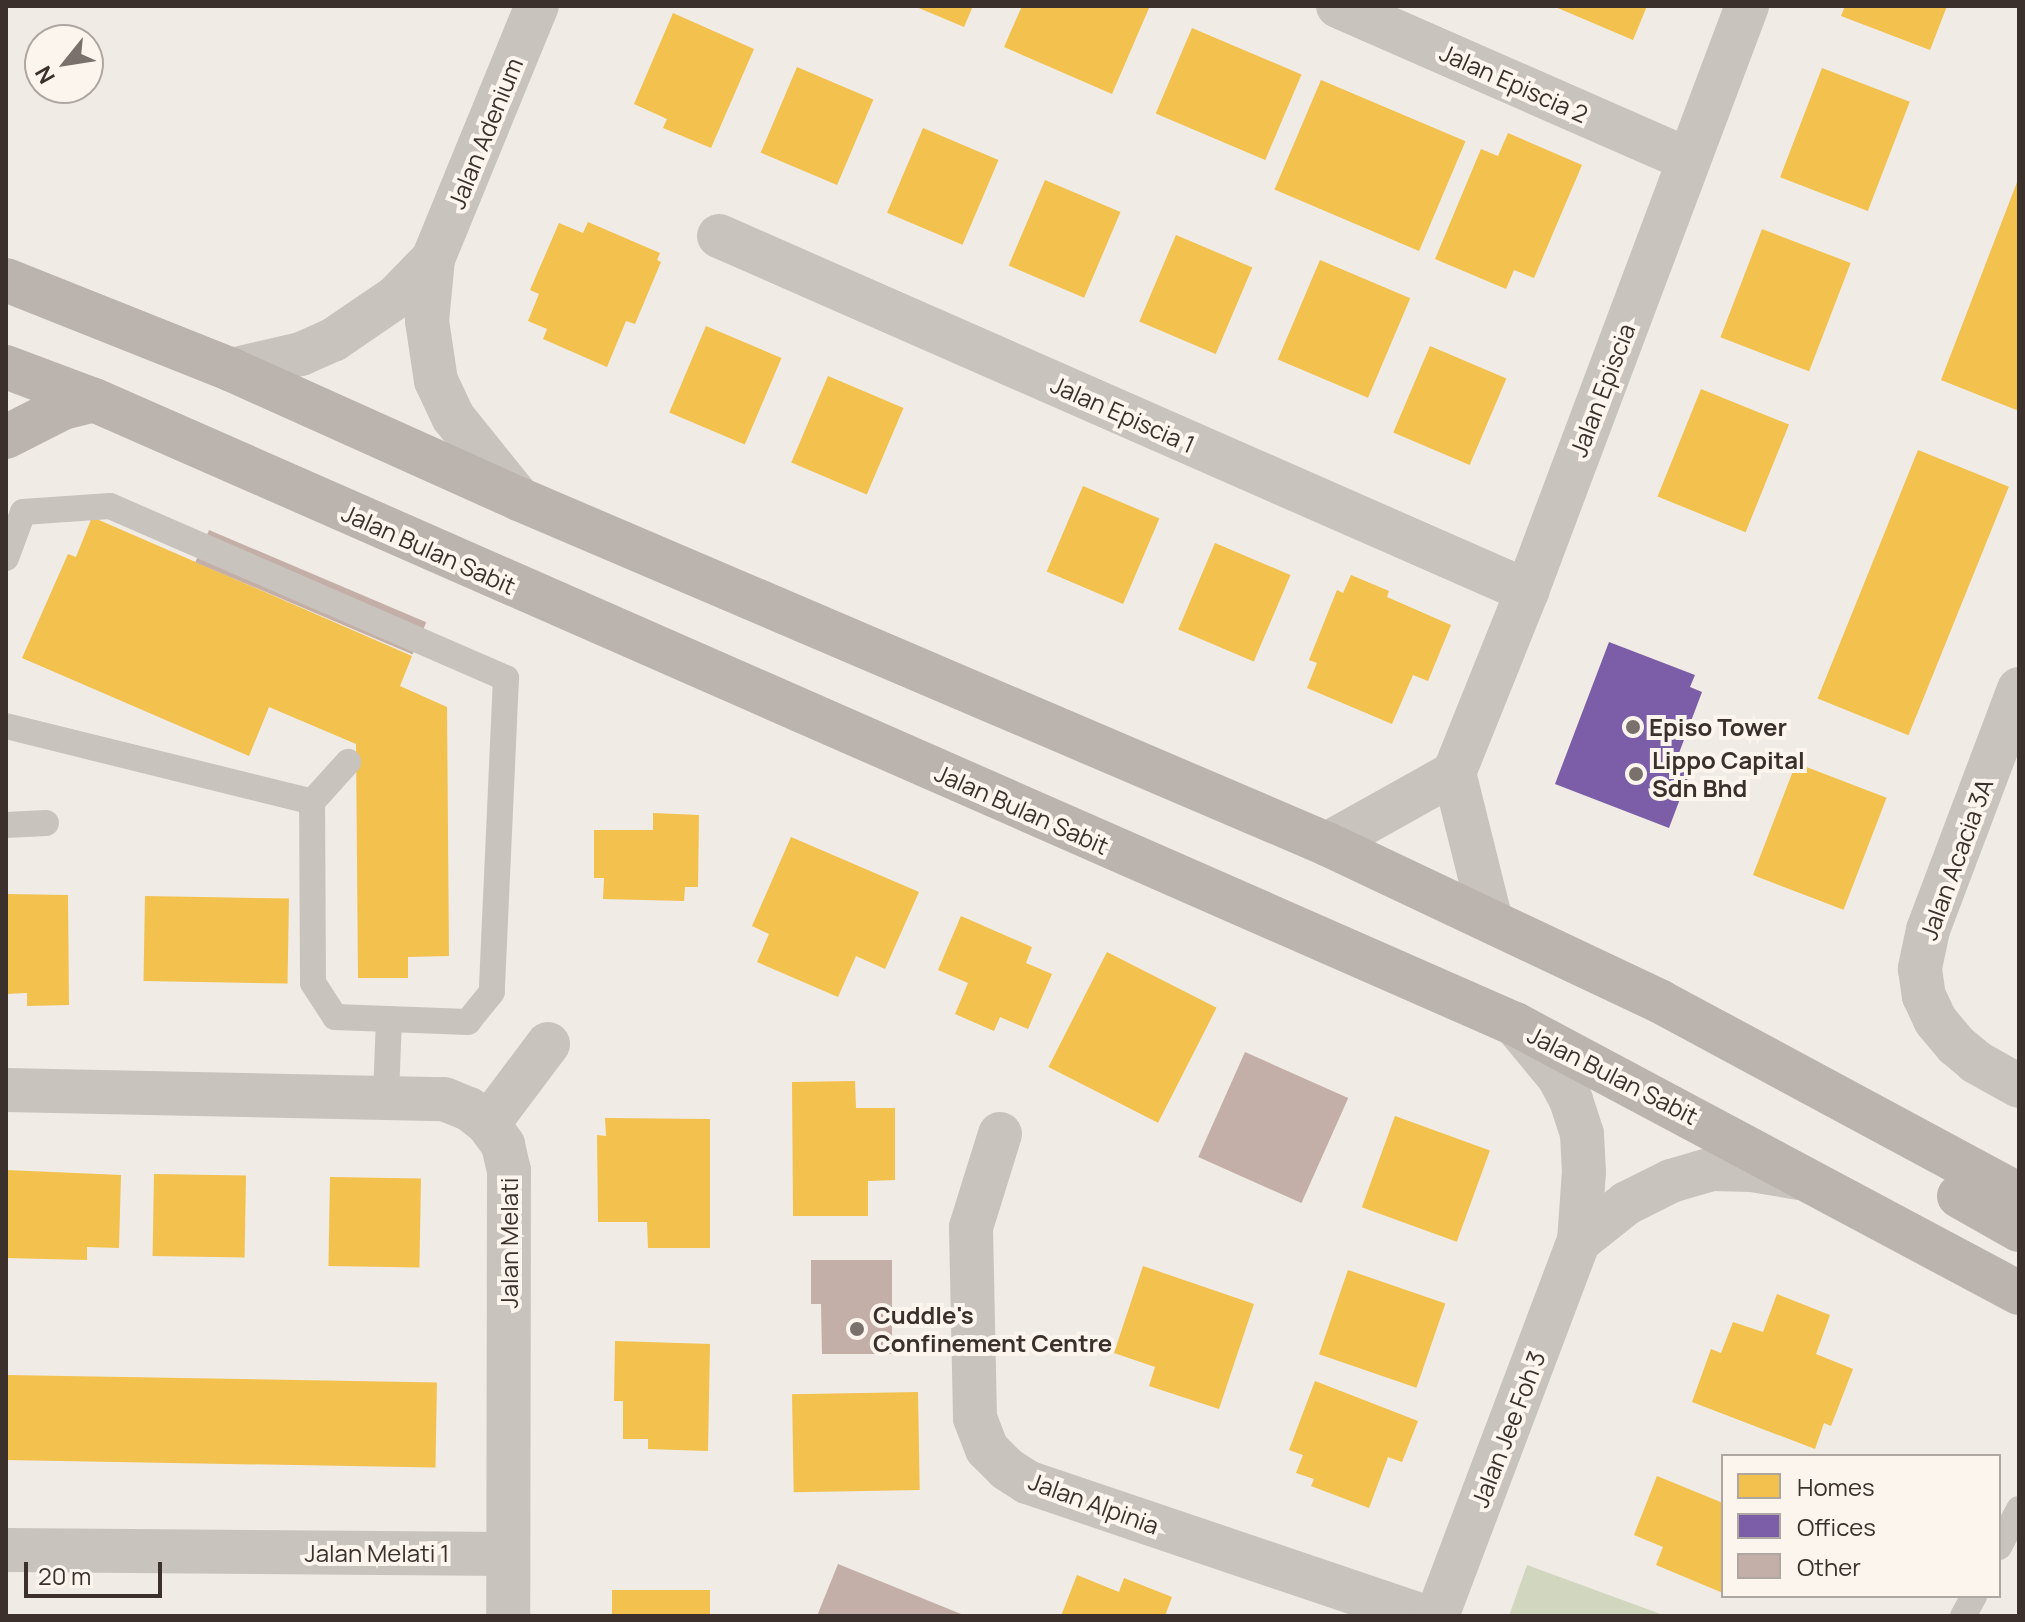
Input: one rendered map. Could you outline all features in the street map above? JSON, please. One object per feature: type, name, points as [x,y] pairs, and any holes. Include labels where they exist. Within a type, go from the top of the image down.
[{"type":"main road","points":[[6,280],[232,370],[519,499],[1327,844],[1661,1002],[2019,1195]]},
{"type":"main road","name":"Jalan Bulan Sabit","points":[[6,367],[94,400],[1515,1024],[2019,1293]]},
{"type":"main road","points":[[6,437],[63,408],[94,400]]},
{"type":"main road","points":[[1661,1002],[1697,1047],[1726,1066],[2019,1230]]},
{"type":"street","name":"Jalan Adenium","points":[[519,499],[466,436],[436,381],[427,321],[433,259],[537,6]]},
{"type":"street","name":"Jalan Episcia 2","points":[[1338,6],[1689,160]]},
{"type":"street","name":"Jalan Episcia","points":[[1454,773],[1527,591],[1747,6]]},
{"type":"street","name":"Jalan Episcia 1","points":[[719,236],[1527,591]]},
{"type":"street","name":"Jalan Adenium","points":[[232,370],[301,354],[333,340],[396,297],[433,259]]},
{"type":"street","name":"Jalan Acacia 3A","points":[[2019,689],[1928,930],[1920,969],[1930,1008],[1956,1045],[1976,1062],[2019,1086]]},
{"type":"street","points":[[1327,844],[1454,773],[1491,921]]},
{"type":"street","name":"Jalan Jee Foh 3","points":[[1437,1616],[1579,1241],[1584,1172],[1582,1134],[1571,1100],[1558,1076],[1515,1024]]},
{"type":"street","points":[[6,1090],[444,1099],[469,1109],[488,1124],[548,1044]]},
{"type":"street","name":"Jalan Melati","points":[[488,1124],[503,1145],[509,1170],[508,1616]]},
{"type":"street","name":"Jalan Alpinia","points":[[1000,1134],[971,1227],[975,1418],[987,1449],[1007,1469],[1027,1482],[1423,1616]]},
{"type":"street","points":[[1579,1241],[1627,1203],[1671,1181],[1712,1169],[1752,1170],[1812,1180]]},
{"type":"street","name":"Jalan Melati 1","points":[[6,1550],[508,1554]]},
{"type":"lane","points":[[6,558],[23,512],[110,506],[506,678],[492,992],[468,1022],[335,1017],[313,983],[312,802],[348,762]]},
{"type":"lane","points":[[6,726],[312,802]]},
{"type":"lane","points":[[6,825],[46,823]]},
{"type":"lane","points":[[386,1096],[389,1019]]},
{"type":"lane","points":[[2001,1543],[2019,1509]]},
{"type":"lane","points":[[1963,1616],[1973,1598]]},
{"type":"green space","points":[[1527,1565],[1666,1616],[1509,1616]]},
{"type":"building: Homes","points":[[914,6],[973,6],[964,27]]},
{"type":"building: Homes","points":[[1022,6],[1149,8],[1112,94],[1004,47]]},
{"type":"building: Homes","points":[[1553,6],[1647,6],[1633,40]]},
{"type":"building: Homes","points":[[1845,6],[1947,6],[1930,50],[1841,16]]},
{"type":"building: Homes","points":[[673,13],[754,49],[711,148],[663,128],[667,119],[634,104]]},
{"type":"building: Homes","points":[[1192,28],[1302,74],[1265,160],[1156,114]]},
{"type":"building: Homes","points":[[797,67],[873,99],[837,185],[761,153]]},
{"type":"building: Homes","points":[[1822,68],[1910,102],[1868,211],[1780,177]]},
{"type":"building: Homes","points":[[1321,80],[1466,141],[1419,251],[1275,190]]},
{"type":"building: Homes","points":[[923,128],[998,160],[963,245],[887,213]]},
{"type":"building: Homes","points":[[1508,133],[1582,165],[1534,278],[1514,270],[1506,289],[1435,259],[1481,149],[1498,156]]},
{"type":"building: Homes","points":[[2019,177],[2019,411],[1941,380]]},
{"type":"building: Homes","points":[[1045,180],[1120,212],[1084,298],[1009,266]]},
{"type":"building: Homes","points":[[588,222],[660,253],[657,260],[661,262],[635,324],[626,321],[607,367],[543,339],[547,329],[528,321],[539,294],[530,290],[559,223],[583,233]]},
{"type":"building: Homes","points":[[1762,229],[1851,263],[1809,371],[1720,337]]},
{"type":"building: Homes","points":[[1176,235],[1252,267],[1216,354],[1139,322]]},
{"type":"building: Homes","points":[[1320,260],[1410,298],[1368,398],[1278,359]]},
{"type":"building: Homes","points":[[706,326],[781,358],[745,445],[669,413]]},
{"type":"building: Homes","points":[[1430,346],[1506,378],[1470,465],[1393,433]]},
{"type":"building: Homes","points":[[828,376],[903,408],[867,495],[791,463]]},
{"type":"building: Homes","points":[[1701,389],[1789,425],[1746,532],[1658,497]]},
{"type":"building: Homes","points":[[1918,450],[2009,487],[1908,735],[1818,698]]},
{"type":"building: Homes","points":[[1083,486],[1159,518],[1123,604],[1047,572]]},
{"type":"building: Homes","points":[[92,517],[412,656],[400,686],[447,707],[449,956],[408,957],[408,978],[358,978],[356,744],[269,707],[249,756],[22,658],[68,554],[76,557]]},
{"type":"building: Homes","points":[[1215,543],[1290,575],[1254,662],[1178,630]]},
{"type":"building: Homes","points":[[1351,575],[1389,591],[1387,597],[1451,625],[1428,681],[1413,675],[1392,724],[1307,688],[1317,663],[1309,660],[1337,590],[1343,593]]},
{"type":"building: Homes","points":[[1796,763],[1887,798],[1844,910],[1753,875]]},
{"type":"building: Homes","points":[[653,813],[699,815],[698,887],[685,887],[684,901],[603,899],[604,878],[594,878],[594,830],[653,830]]},
{"type":"building: Homes","points":[[791,837],[919,892],[885,969],[856,956],[838,997],[757,962],[769,934],[752,926]]},
{"type":"building: Homes","points":[[6,894],[68,895],[69,1005],[27,1006],[27,993],[6,994]]},
{"type":"building: Homes","points":[[145,896],[289,899],[287,984],[144,981]]},
{"type":"building: Homes","points":[[961,916],[1032,947],[1026,963],[1052,974],[1028,1029],[1000,1017],[994,1031],[955,1014],[968,983],[938,970]]},
{"type":"building: Homes","points":[[1107,952],[1217,1008],[1158,1123],[1048,1067]]},
{"type":"building: Homes","points":[[855,1081],[856,1108],[895,1108],[895,1180],[868,1181],[868,1216],[793,1216],[792,1082]]},
{"type":"building: Homes","points":[[1395,1116],[1490,1151],[1457,1242],[1362,1207]]},
{"type":"building: Homes","points":[[605,1118],[710,1119],[710,1248],[648,1248],[647,1222],[598,1222],[597,1135],[606,1136]]},
{"type":"building: Homes","points":[[6,1170],[121,1175],[119,1248],[87,1247],[87,1260],[6,1258]]},
{"type":"building: Homes","points":[[154,1174],[246,1176],[245,1258],[153,1256]]},
{"type":"building: Homes","points":[[330,1177],[421,1179],[419,1268],[328,1266]]},
{"type":"building: Homes","points":[[1143,1266],[1254,1304],[1219,1409],[1149,1386],[1155,1367],[1114,1353]]},
{"type":"building: Homes","points":[[1348,1270],[1445,1304],[1416,1388],[1319,1354]]},
{"type":"building: Homes","points":[[1777,1294],[1830,1315],[1816,1354],[1853,1369],[1831,1426],[1824,1423],[1815,1449],[1692,1402],[1711,1349],[1721,1353],[1733,1322],[1763,1332]]},
{"type":"building: Homes","points":[[615,1341],[710,1344],[708,1451],[648,1449],[648,1439],[623,1439],[623,1401],[614,1401]]},
{"type":"building: Homes","points":[[6,1375],[437,1383],[435,1468],[6,1460]]},
{"type":"building: Homes","points":[[1315,1381],[1418,1421],[1402,1462],[1388,1457],[1369,1508],[1311,1486],[1314,1479],[1296,1473],[1303,1455],[1289,1450]]},
{"type":"building: Homes","points":[[918,1392],[920,1490],[794,1492],[792,1394]]},
{"type":"building: Homes","points":[[1657,1476],[1721,1502],[1721,1592],[1656,1565],[1663,1547],[1634,1535]]},
{"type":"building: Homes","points":[[1077,1575],[1119,1592],[1124,1578],[1172,1597],[1165,1616],[1061,1616]]},
{"type":"building: Homes","points":[[612,1590],[710,1590],[710,1616],[612,1616]]},
{"type":"building: Offices","name":"Episo Tower","points":[[1609,642],[1695,675],[1690,687],[1702,692],[1676,761],[1692,767],[1669,828],[1555,784]]},
{"type":"building: Other","points":[[209,530],[426,622],[413,654],[195,562]]},
{"type":"building: Other","points":[[1245,1052],[1348,1098],[1301,1203],[1198,1157]]},
{"type":"building: Other","name":"Cuddle's Confinement Centre","points":[[811,1260],[892,1260],[892,1354],[822,1354],[821,1304],[811,1304]]},
{"type":"building: Other","points":[[838,1564],[966,1616],[817,1616]]},
{"type":"place","name":"Episo Tower","points":[[1633,727]]},
{"type":"place","name":"Lippo Capital Sdn Bhd","points":[[1636,774]]},
{"type":"place","name":"Cuddle's Confinement Centre","points":[[857,1329]]}]
